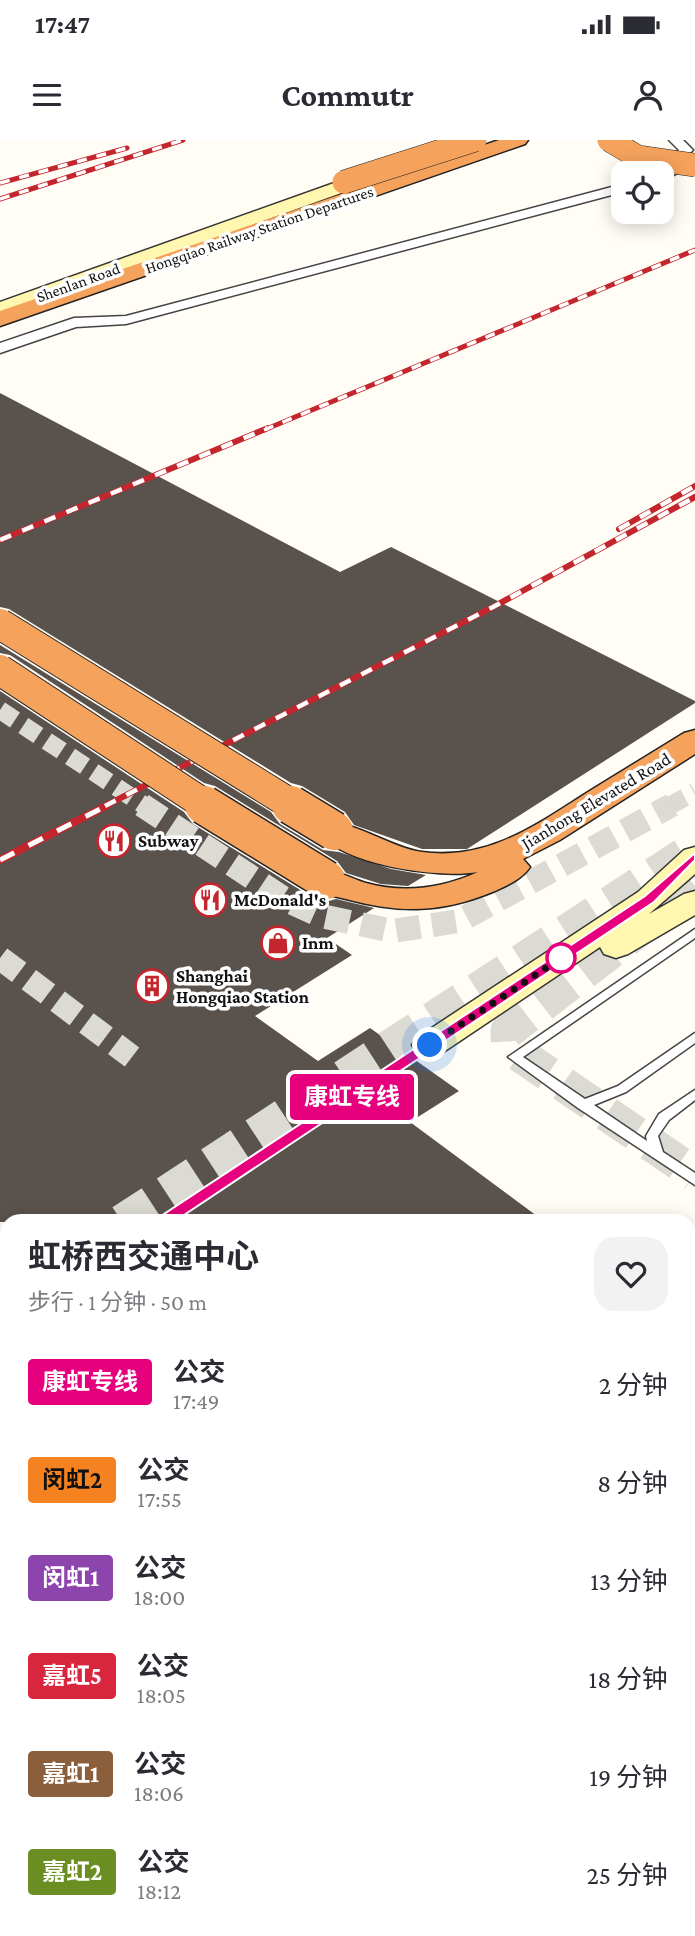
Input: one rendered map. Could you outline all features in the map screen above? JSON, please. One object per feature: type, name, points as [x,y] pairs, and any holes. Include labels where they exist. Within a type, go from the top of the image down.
[{"type":"highway","points":[[344,182],[450,140]]},
{"type":"highway","points":[[0,301],[473,140]]},
{"type":"highway","name":"Hongqiao Railway Station Departures","points":[[0,319],[518,140]]},
{"type":"highway","points":[[609,140],[621,150],[635,156],[662,162],[691,158]]},
{"type":"highway","name":"Jianhong Elevated Road","points":[[0,624],[334,831],[382,855],[424,863],[469,864],[514,851],[695,740]]},
{"type":"highway","points":[[0,670],[309,871],[364,894],[386,899],[420,901],[447,897],[480,886],[550,845],[571,817]]},
{"type":"street","name":"Shenlan Road","points":[[0,309],[473,140]]},
{"type":"street","points":[[674,164],[691,158],[675,140]]},
{"type":"street","points":[[0,348],[74,323],[126,320],[611,191]]},
{"type":"street","points":[[695,857],[649,899],[430,1045],[584,966],[695,901]]},
{"type":"lane","points":[[695,933],[514,1057],[695,1180]]},
{"type":"lane","points":[[582,1105],[622,1088],[695,1037]]},
{"type":"lane","points":[[657,1155],[652,1136],[664,1117],[695,1094]]},
{"type":"building","points":[[0,393],[340,572],[391,547],[695,703],[467,849],[422,849],[354,825],[345,812],[302,786],[291,783],[9,609],[0,607]]},
{"type":"building","points":[[0,645],[271,812],[280,824],[323,850],[339,852],[391,869],[426,875],[408,886],[381,884],[346,873],[337,861],[215,786],[204,783],[10,655],[0,653]]},
{"type":"building","name":"Shanghai Hongqiao Station","points":[[0,691],[184,812],[193,824],[315,899],[325,902],[336,899],[374,908],[327,938],[352,955],[255,1016],[318,1061],[370,1028],[459,1091],[410,1122],[534,1214],[0,1214]]},
{"type":"tunnel","points":[[0,710],[145,806]]},
{"type":"tunnel","points":[[669,806],[695,792]]},
{"type":"tunnel","points":[[142,805],[286,900],[321,916],[393,931],[459,921],[672,805]]},
{"type":"tunnel","points":[[134,1214],[695,848]]},
{"type":"tunnel","points":[[695,886],[508,1031],[509,1047],[695,1174]]},
{"type":"tunnel","points":[[0,958],[132,1057]]},
{"type":"railway","points":[[0,199],[183,140]]},
{"type":"railway","points":[[0,183],[127,148]]},
{"type":"railway","points":[[264,430],[695,250]]},
{"type":"railway","points":[[0,540],[268,428]]},
{"type":"railway","points":[[619,529],[695,486]]},
{"type":"railway","points":[[105,806],[493,607],[695,497]]},
{"type":"railway","points":[[0,860],[108,805]]},
{"type":"bus line","name":"康虹专线","points":[[175,1214],[649,899],[695,857]]},
{"type":"place","name":"Subway","points":[[114,841]]},
{"type":"place","name":"McDonald's","points":[[210,900]]},
{"type":"place","name":"Inm","points":[[278,943]]},
{"type":"place","name":"Shanghai Hongqiao Station","points":[[152,986]]},
{"type":"route","points":[[430,1045],[561,958]]}]
